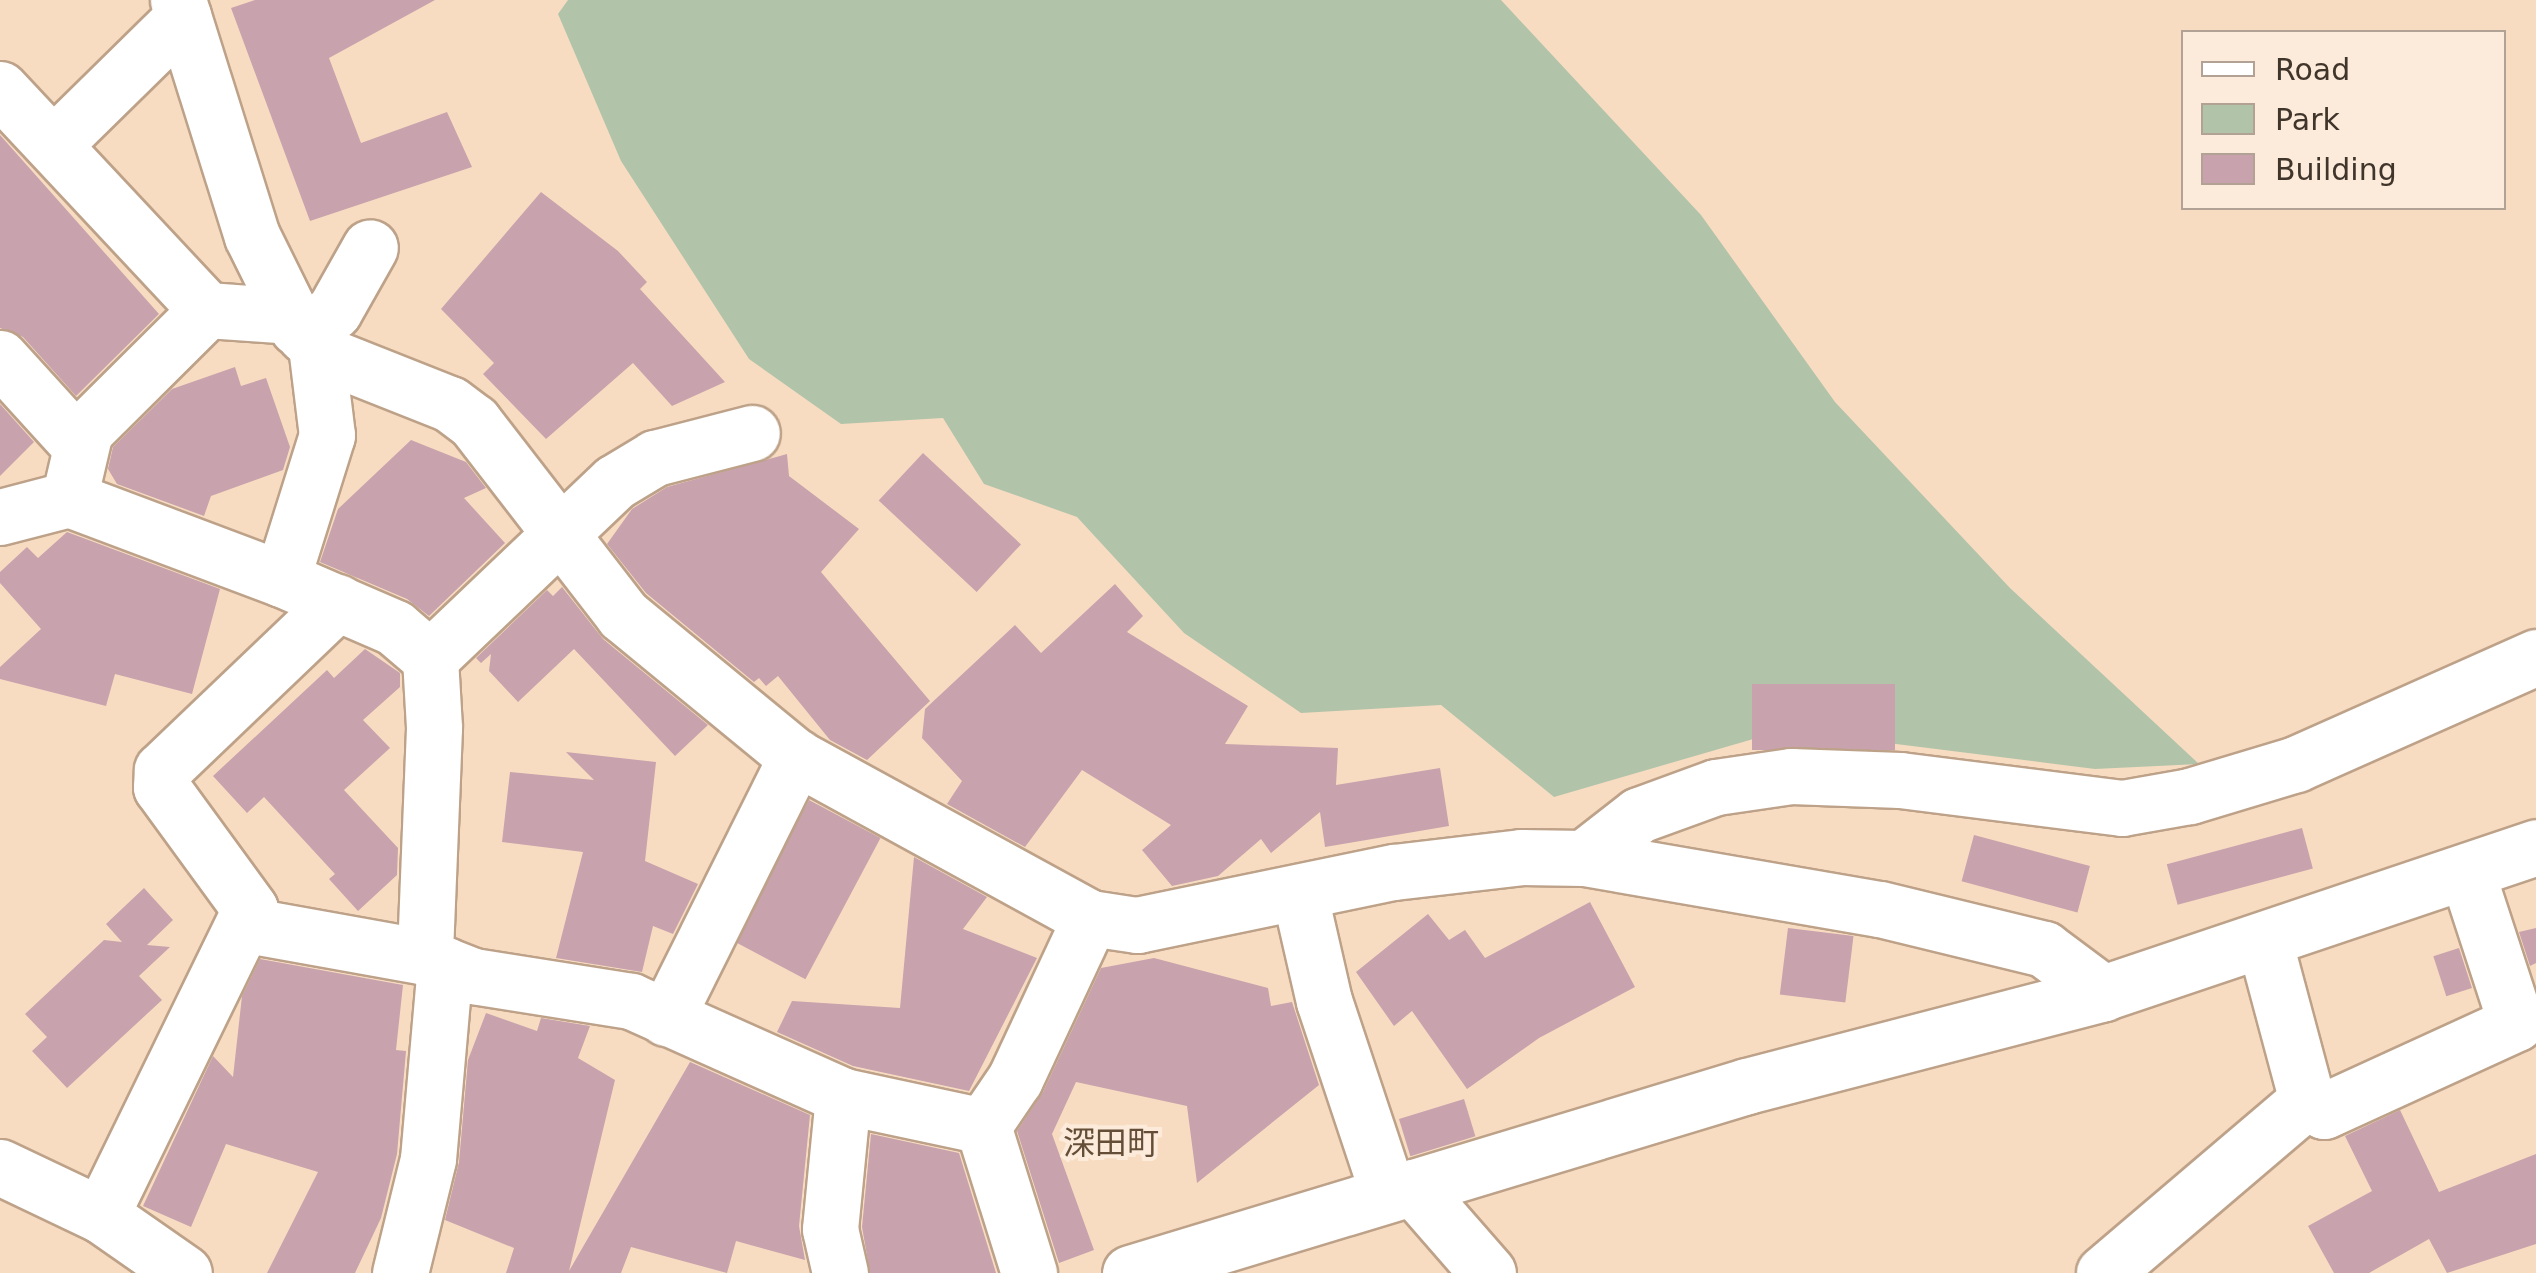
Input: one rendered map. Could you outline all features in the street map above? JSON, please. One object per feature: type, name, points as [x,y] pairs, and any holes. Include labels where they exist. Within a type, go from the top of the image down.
[{"type":"street","points":[[54,143],[181,8],[252,236],[304,332],[327,436],[282,579]]},
{"type":"street","points":[[0,89],[207,310],[304,332],[450,404],[474,422],[623,615],[796,757],[1090,918],[1138,926],[1438,866],[1584,858],[1880,909],[2044,949],[2102,993]]},
{"type":"street","points":[[304,332],[334,311],[370,246]]},
{"type":"street","points":[[69,499],[86,432],[207,310]]},
{"type":"street","points":[[0,358],[80,446]]},
{"type":"street","points":[[430,658],[615,482],[655,458],[752,433]]},
{"type":"street","points":[[0,516],[69,499],[338,602],[395,628],[430,658],[435,961],[428,1159],[400,1273]]},
{"type":"street","points":[[101,1215],[247,925],[250,909],[227,871],[160,787],[162,770],[338,602]]},
{"type":"street","points":[[1584,858],[1639,815],[1716,787],[1791,776],[1900,780],[2122,808],[2190,796],[2296,764],[2536,657]]},
{"type":"street","points":[[666,1018],[796,757]]},
{"type":"street","points":[[1130,1273],[1747,1086],[2102,993],[2536,847]]},
{"type":"street","points":[[2264,940],[2307,1100],[2324,1112],[2526,1021],[2467,873]]},
{"type":"street","points":[[1299,892],[1324,1001],[1401,1190],[1488,1273]]},
{"type":"street","points":[[983,1126],[1016,1080],[1090,918]]},
{"type":"street","points":[[247,925],[435,961],[472,976],[631,1001],[844,1096],[983,1126]]},
{"type":"street","points":[[840,1273],[830,1229],[844,1096]]},
{"type":"street","points":[[2104,1273],[2307,1100]]},
{"type":"street","points":[[983,1126],[1029,1273]]},
{"type":"street","points":[[0,1168],[101,1215],[178,1272]]},
{"type":"green space","points":[[568,0],[1501,0],[1701,215],[1835,402],[2010,588],[2199,764],[2095,769],[1784,730],[1554,797],[1441,705],[1301,713],[1184,633],[1077,517],[984,484],[943,418],[841,424],[749,359],[621,161],[558,14]]},
{"type":"building","points":[[255,0],[435,0],[329,58],[361,143],[447,112],[472,167],[310,221],[231,8]]},
{"type":"building","points":[[0,135],[159,314],[76,396],[23,337],[0,328]]},
{"type":"building","points":[[541,192],[618,251],[647,282],[640,289],[725,382],[672,406],[633,363],[546,439],[483,374],[494,363],[441,309]]},
{"type":"building","points":[[235,367],[241,386],[266,378],[290,447],[283,470],[211,496],[204,516],[117,484],[108,469],[113,447],[172,389]]},
{"type":"building","points":[[0,404],[34,442],[0,476]]},
{"type":"building","points":[[411,440],[466,462],[486,488],[464,498],[505,543],[429,616],[407,599],[320,562],[338,509]]},
{"type":"building","points":[[923,453],[1021,544],[977,592],[879,501]]},
{"type":"building","points":[[787,454],[789,476],[859,529],[821,572],[930,701],[867,760],[830,740],[778,676],[766,686],[759,678],[754,682],[646,593],[607,544],[632,509],[667,487]]},
{"type":"building","points":[[67,532],[220,589],[192,694],[115,674],[106,706],[0,679],[0,667],[41,629],[0,583],[0,572],[27,547],[38,558]]},
{"type":"building","points":[[1115,584],[1143,616],[1127,632],[1248,706],[1225,744],[1338,748],[1336,785],[1440,768],[1449,826],[1325,847],[1320,812],[1271,853],[1261,839],[1218,876],[1172,886],[1142,850],[1171,825],[1082,770],[1025,847],[947,804],[962,781],[922,738],[925,709],[1015,625],[1041,653]]},
{"type":"building","points":[[562,587],[603,639],[708,725],[675,756],[574,649],[518,702],[489,671],[491,654],[481,663],[476,658],[547,590],[553,596]]},
{"type":"building","points":[[365,649],[400,673],[400,687],[363,720],[390,748],[344,790],[398,848],[397,875],[358,911],[329,879],[335,874],[264,797],[247,813],[213,776],[327,670],[334,678]]},
{"type":"building","points":[[1752,684],[1895,684],[1895,750],[1752,750]]},
{"type":"building","points":[[566,752],[656,762],[645,861],[698,884],[673,934],[653,926],[642,972],[556,958],[583,852],[502,842],[510,772],[594,780]]},
{"type":"building","points":[[809,800],[881,838],[805,979],[734,941]]},
{"type":"building","points":[[2302,828],[2313,869],[2178,905],[2167,864]]},
{"type":"building","points":[[1974,835],[2090,866],[2077,912],[1962,881]]},
{"type":"building","points":[[914,857],[987,897],[963,929],[1037,958],[969,1091],[853,1066],[777,1032],[792,1001],[900,1008]]},
{"type":"building","points":[[144,888],[173,920],[147,945],[170,947],[139,976],[162,1000],[67,1088],[32,1051],[47,1037],[25,1014],[104,940],[122,942],[106,924]]},
{"type":"building","points":[[1590,902],[1635,987],[1539,1038],[1467,1089],[1412,1011],[1394,1026],[1356,972],[1428,914],[1449,940],[1465,930],[1485,958]]},
{"type":"building","points":[[1788,928],[1854,936],[1845,1003],[1780,995]]},
{"type":"building","points":[[2536,928],[2536,963],[2530,966],[2519,932]]},
{"type":"building","points":[[2459,948],[2472,988],[2446,996],[2433,956]]},
{"type":"building","points":[[1154,958],[1268,988],[1271,1006],[1292,1002],[1319,1085],[1197,1183],[1187,1106],[1076,1082],[1052,1134],[1094,1250],[1059,1263],[1017,1131],[1043,1092],[1101,968]]},
{"type":"building","points":[[260,959],[403,985],[396,1050],[406,1051],[397,1154],[381,1218],[355,1273],[267,1273],[318,1172],[226,1144],[191,1227],[143,1206],[213,1056],[233,1077],[242,996]]},
{"type":"building","points":[[486,1013],[537,1031],[541,1018],[590,1026],[578,1058],[615,1080],[569,1271],[690,1062],[810,1115],[799,1226],[805,1260],[736,1241],[727,1273],[631,1247],[621,1273],[506,1273],[514,1248],[445,1220],[459,1162],[468,1060]]},
{"type":"building","points":[[1464,1099],[1475,1136],[1410,1156],[1399,1119]]},
{"type":"building","points":[[2400,1110],[2439,1192],[2536,1154],[2536,1244],[2447,1273],[2429,1239],[2369,1273],[2334,1273],[2308,1226],[2372,1191],[2345,1136]]},
{"type":"building","points":[[871,1134],[959,1153],[996,1273],[870,1273],[862,1227]]},
{"type":"district","name":"深田町","points":[[1111,1143]]}]
